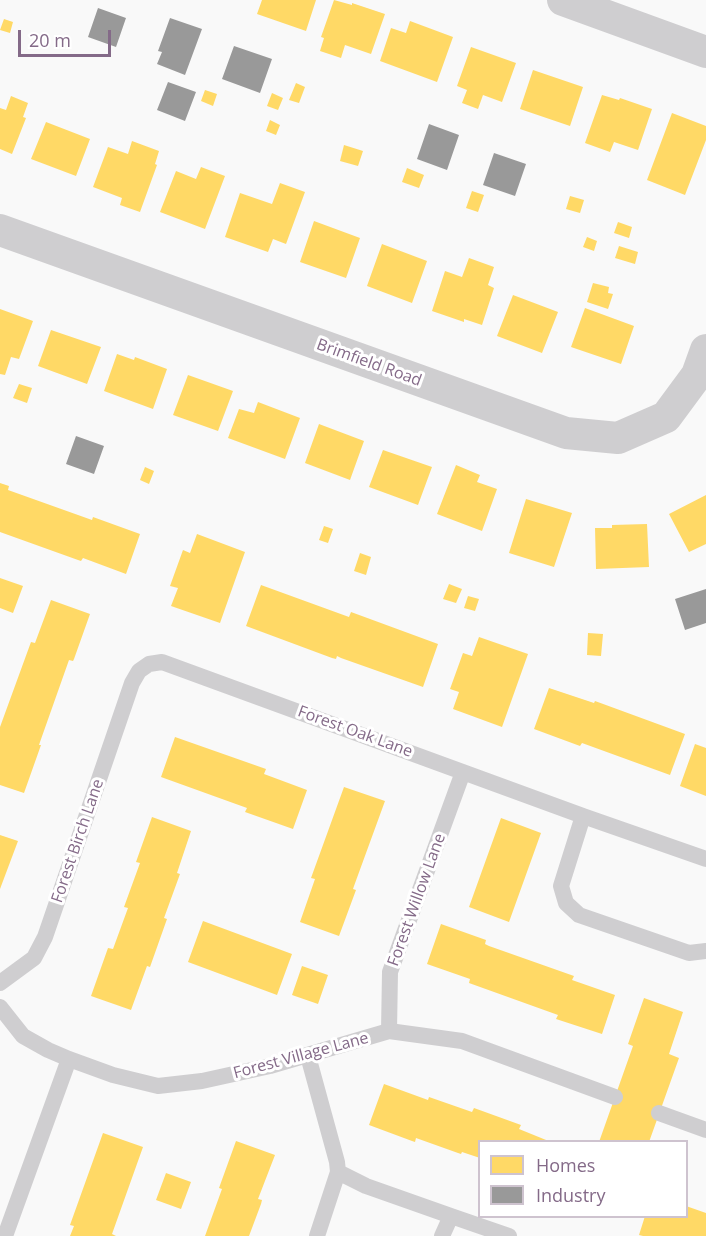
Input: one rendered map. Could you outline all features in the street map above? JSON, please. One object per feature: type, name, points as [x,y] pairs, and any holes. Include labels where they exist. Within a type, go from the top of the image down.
[{"type":"street","points":[[563,0],[706,52]]},
{"type":"street","name":"Brimfield Road","points":[[0,230],[566,434],[618,438],[666,417],[697,375],[706,350]]},
{"type":"lane","name":"Forest Oak Lane","points":[[132,683],[139,671],[149,664],[162,662],[706,859]]},
{"type":"lane","name":"Forest Birch Lane","points":[[0,983],[34,958],[45,937],[132,683]]},
{"type":"lane","name":"Forest Willow Lane","points":[[389,1031],[390,972],[463,772]]},
{"type":"lane","points":[[583,816],[561,886],[566,903],[579,915],[689,953],[706,951]]},
{"type":"lane","name":"Forest Village Lane","points":[[0,1007],[23,1036],[48,1050],[114,1075],[158,1086],[202,1081],[308,1056],[389,1031],[462,1041],[615,1096]]},
{"type":"lane","points":[[308,1056],[338,1172],[317,1236]]},
{"type":"lane","points":[[5,1236],[69,1059]]},
{"type":"lane","points":[[659,1113],[706,1130]]},
{"type":"lane","points":[[338,1172],[366,1186],[509,1236]]},
{"type":"lane","points":[[442,1236],[451,1216]]},
{"type":"building: Homes","points":[[262,0],[316,0],[306,31],[257,14]]},
{"type":"building: Homes","points":[[334,0],[352,5],[352,3],[385,14],[371,54],[345,45],[341,58],[320,51],[324,38],[321,37]]},
{"type":"building: Homes","points":[[4,19],[13,22],[10,33],[0,30]]},
{"type":"building: Homes","points":[[410,21],[453,37],[437,82],[380,61],[391,28],[406,33]]},
{"type":"building: Homes","points":[[471,47],[516,63],[502,102],[483,95],[478,109],[462,103],[467,90],[457,86]]},
{"type":"building: Homes","points":[[533,70],[583,87],[570,126],[520,109]]},
{"type":"building: Homes","points":[[296,83],[305,87],[299,103],[289,100]]},
{"type":"building: Homes","points":[[205,90],[217,94],[213,106],[201,101]]},
{"type":"building: Homes","points":[[272,93],[283,98],[278,110],[267,106]]},
{"type":"building: Homes","points":[[602,95],[619,100],[620,98],[652,109],[638,150],[614,142],[610,152],[585,143]]},
{"type":"building: Homes","points":[[11,96],[28,103],[23,117],[26,118],[12,154],[0,149],[0,108],[6,110]]},
{"type":"building: Homes","points":[[672,113],[706,126],[706,140],[685,195],[647,180]]},
{"type":"building: Homes","points":[[270,120],[280,125],[276,135],[266,131]]},
{"type":"building: Homes","points":[[46,122],[90,139],[76,176],[31,159]]},
{"type":"building: Homes","points":[[132,141],[159,151],[155,164],[157,165],[140,212],[120,205],[122,198],[93,187],[108,147],[128,154]]},
{"type":"building: Homes","points":[[344,145],[363,151],[358,166],[340,161]]},
{"type":"building: Homes","points":[[201,167],[225,176],[205,229],[160,212],[176,171],[196,179]]},
{"type":"building: Homes","points":[[407,168],[424,175],[419,188],[402,182]]},
{"type":"building: Homes","points":[[280,183],[305,192],[286,244],[273,239],[268,252],[225,237],[240,193],[272,204]]},
{"type":"building: Homes","points":[[472,191],[484,195],[478,212],[466,208]]},
{"type":"building: Homes","points":[[570,196],[584,200],[580,213],[566,209]]},
{"type":"building: Homes","points":[[314,221],[360,238],[346,278],[300,262]]},
{"type":"building: Homes","points":[[618,222],[632,227],[629,238],[614,233]]},
{"type":"building: Homes","points":[[587,237],[597,241],[594,251],[583,247]]},
{"type":"building: Homes","points":[[382,244],[427,261],[412,303],[367,286]]},
{"type":"building: Homes","points":[[619,246],[638,252],[635,264],[615,258]]},
{"type":"building: Homes","points":[[469,258],[494,267],[488,285],[494,288],[482,325],[464,319],[464,322],[432,311],[445,271],[462,277]]},
{"type":"building: Homes","points":[[593,283],[609,287],[608,293],[613,294],[608,309],[587,302]]},
{"type":"building: Homes","points":[[513,295],[558,312],[542,353],[497,336]]},
{"type":"building: Homes","points":[[585,308],[634,326],[621,364],[571,347]]},
{"type":"building: Homes","points":[[0,309],[33,321],[19,359],[11,357],[5,375],[0,374]]},
{"type":"building: Homes","points":[[51,330],[101,347],[87,384],[38,366]]},
{"type":"building: Homes","points":[[117,354],[134,360],[135,357],[167,369],[153,409],[104,391]]},
{"type":"building: Homes","points":[[188,375],[233,391],[218,431],[173,415]]},
{"type":"building: Homes","points":[[19,384],[32,388],[27,403],[13,398]]},
{"type":"building: Homes","points":[[258,402],[300,418],[285,459],[228,438],[239,409],[254,413]]},
{"type":"building: Homes","points":[[319,424],[364,441],[350,480],[305,463]]},
{"type":"building: Homes","points":[[383,450],[432,467],[418,505],[369,487]]},
{"type":"building: Homes","points":[[456,465],[480,475],[477,482],[497,489],[482,531],[437,514]]},
{"type":"building: Homes","points":[[145,467],[154,471],[149,484],[140,480]]},
{"type":"building: Homes","points":[[0,483],[9,486],[8,490],[92,520],[93,517],[140,534],[126,574],[83,558],[81,561],[0,532]]},
{"type":"building: Homes","points":[[706,495],[706,544],[689,552],[669,514]]},
{"type":"building: Homes","points":[[526,499],[572,513],[554,567],[509,553]]},
{"type":"building: Homes","points":[[647,524],[649,567],[596,569],[595,528]]},
{"type":"building: Homes","points":[[324,526],[333,529],[328,543],[319,540]]},
{"type":"building: Homes","points":[[197,534],[245,552],[220,623],[171,606],[178,588],[170,586],[183,550],[190,553]]},
{"type":"building: Homes","points":[[360,553],[371,557],[366,575],[354,571]]},
{"type":"building: Homes","points":[[0,578],[23,586],[13,613],[0,608]]},
{"type":"building: Homes","points":[[449,584],[462,589],[456,603],[443,599]]},
{"type":"building: Homes","points":[[261,585],[349,617],[351,612],[438,644],[423,687],[337,656],[336,659],[332,658],[246,626]]},
{"type":"building: Homes","points":[[468,596],[479,599],[475,611],[464,608]]},
{"type":"building: Homes","points":[[51,600],[90,614],[74,659],[69,660],[24,793],[0,785],[0,727],[31,642],[35,643]]},
{"type":"building: Homes","points":[[588,633],[603,634],[601,656],[587,655]]},
{"type":"building: Homes","points":[[479,637],[528,654],[502,727],[453,709],[459,692],[450,689],[463,653],[472,656]]},
{"type":"building: Homes","points":[[549,688],[594,703],[595,701],[685,734],[670,775],[582,743],[580,746],[534,729]]},
{"type":"building: Homes","points":[[175,737],[266,769],[264,774],[307,790],[293,829],[245,812],[247,808],[161,777]]},
{"type":"building: Homes","points":[[695,744],[706,748],[706,796],[680,786]]},
{"type":"building: Homes","points":[[344,787],[385,801],[354,886],[353,889],[356,890],[339,936],[300,922],[315,879],[311,878]]},
{"type":"building: Homes","points":[[152,817],[191,831],[177,873],[180,874],[164,918],[167,919],[150,967],[147,966],[131,1010],[91,996],[108,948],[113,949],[128,908],[124,907],[140,863],[136,862]]},
{"type":"building: Homes","points":[[501,818],[541,833],[509,922],[469,907]]},
{"type":"building: Homes","points":[[0,835],[18,841],[0,889]]},
{"type":"building: Homes","points":[[203,921],[292,954],[277,995],[188,962]]},
{"type":"building: Homes","points":[[441,924],[486,940],[485,944],[489,946],[574,976],[572,980],[615,995],[602,1034],[556,1019],[558,1015],[469,983],[470,979],[427,964]]},
{"type":"building: Homes","points":[[302,966],[328,975],[318,1004],[292,995]]},
{"type":"building: Homes","points":[[644,998],[683,1012],[669,1054],[679,1058],[650,1140],[600,1140],[633,1046],[628,1044]]},
{"type":"building: Homes","points":[[384,1084],[428,1100],[429,1097],[472,1112],[474,1108],[521,1125],[519,1129],[546,1140],[478,1140],[478,1157],[462,1152],[461,1154],[416,1138],[415,1142],[369,1125]]},
{"type":"building: Homes","points":[[103,1133],[143,1147],[112,1234],[116,1236],[70,1236],[74,1226],[70,1225]]},
{"type":"building: Homes","points":[[236,1141],[275,1155],[258,1199],[262,1200],[261,1204],[249,1236],[205,1236],[222,1189],[219,1188]]},
{"type":"building: Homes","points":[[166,1173],[191,1182],[181,1209],[156,1200]]},
{"type":"building: Homes","points":[[688,1207],[706,1213],[706,1236],[639,1235],[644,1218],[688,1218]]},
{"type":"building: Industry","points":[[98,8],[126,18],[116,47],[88,37]]},
{"type":"building: Industry","points":[[170,18],[202,29],[185,75],[157,64],[162,52],[158,51]]},
{"type":"building: Industry","points":[[234,46],[272,59],[260,93],[222,79]]},
{"type":"building: Industry","points":[[168,82],[196,92],[185,121],[157,110]]},
{"type":"building: Industry","points":[[429,124],[459,135],[447,170],[417,159]]},
{"type":"building: Industry","points":[[494,153],[526,164],[515,196],[483,185]]},
{"type":"building: Industry","points":[[76,436],[104,446],[94,474],[66,464]]},
{"type":"building: Industry","points":[[706,589],[706,623],[685,630],[675,599]]}]
